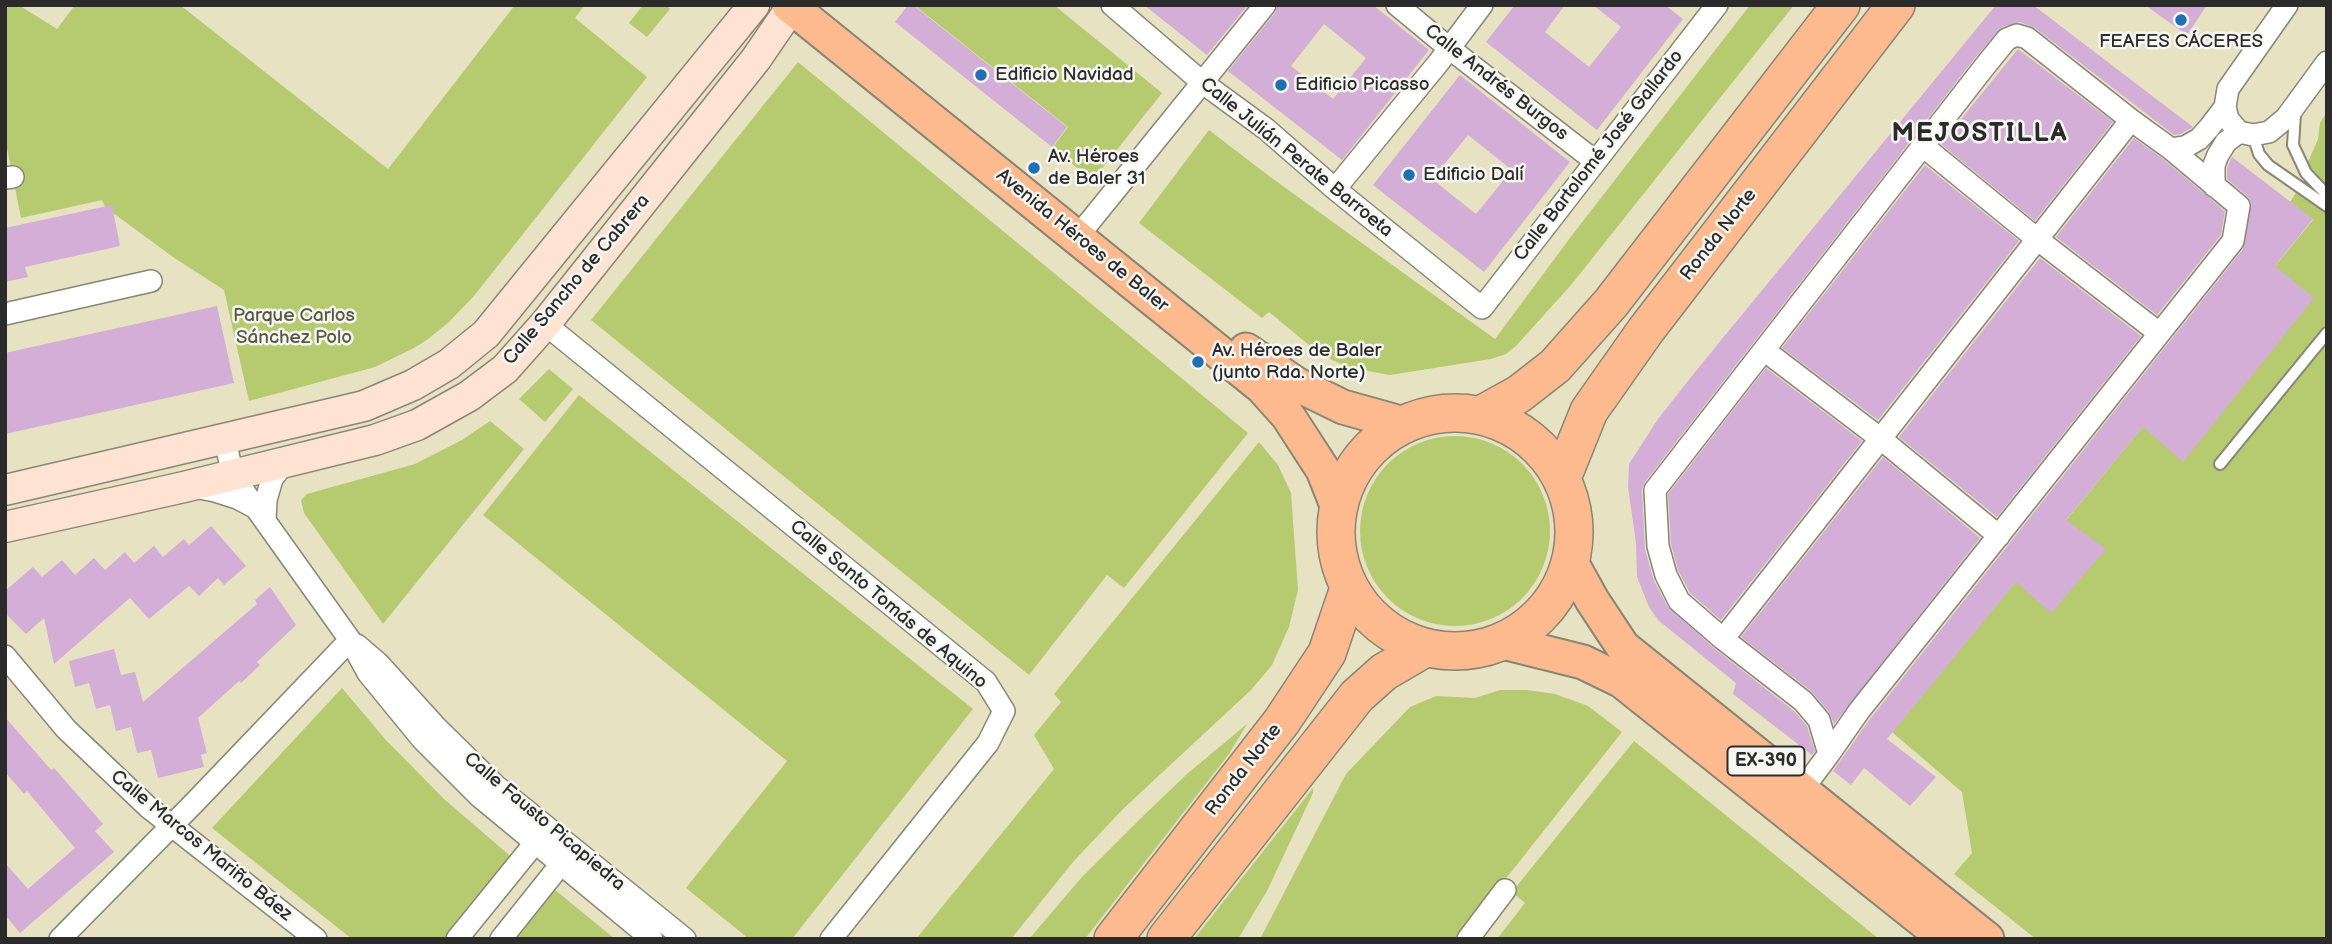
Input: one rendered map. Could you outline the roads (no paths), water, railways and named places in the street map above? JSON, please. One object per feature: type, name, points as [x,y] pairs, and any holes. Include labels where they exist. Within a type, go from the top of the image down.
[{"type":"highway","points":[[1481,415],[1518,394],[1555,366],[1619,292],[1841,5]]},
{"type":"highway","name":"Ronda Norte","points":[[1562,478],[1589,411],[1639,340],[1895,7]]},
{"type":"highway","points":[[1442,413],[1481,415],[1514,428],[1542,450],[1562,478],[1572,506],[1574,534],[1571,562],[1557,595],[1533,623],[1503,642],[1464,652],[1425,648],[1386,629],[1369,615],[1349,588],[1337,549],[1338,508],[1351,474],[1374,444],[1404,424],[1442,413]]},
{"type":"highway","name":"Ronda Norte","points":[[1113,939],[1282,721],[1327,653],[1349,588]]},
{"type":"highway","points":[[1166,939],[1357,696],[1384,673],[1425,648]]},
{"type":"main road","name":"Calle Sancho de Cabrera","points":[[5,490],[364,406],[413,385],[449,364],[486,334],[754,5]]},
{"type":"main road","name":"Calle Sancho de Cabrera","points":[[5,527],[233,476],[375,440],[417,425],[470,396],[505,369],[545,324],[796,6]]},
{"type":"main road","name":"Avenida Héroes de Baler","points":[[796,6],[1087,225],[1256,358],[1296,384],[1343,407],[1404,424]]},
{"type":"main road","name":"Avenida Héroes de Baler","points":[[796,6],[1262,387],[1288,416],[1323,471],[1338,508]]},
{"type":"main road","name":"EX-390","points":[[1571,562],[1623,647],[1987,939]]},
{"type":"main road","name":"EX-390","points":[[1503,642],[1583,662],[1622,681],[1946,939]]},
{"type":"street","name":"Calle Julián Perate Barroeta","points":[[1112,5],[1203,83],[1266,129],[1335,190],[1482,308]]},
{"type":"street","points":[[1087,225],[1265,5]]},
{"type":"street","name":"Calle Andrés Burgos","points":[[1397,5],[1595,161]]},
{"type":"street","points":[[1335,190],[1482,5]]},
{"type":"street","name":"Calle Bartolomé José Gallardo","points":[[1482,308],[1717,5]]},
{"type":"street","points":[[2246,134],[2228,119],[2225,107],[2228,89],[2287,5]]},
{"type":"street","points":[[1802,790],[1859,710],[2234,241],[2239,206],[2171,149],[2027,38],[2017,35],[2007,39],[1655,490],[1658,547],[1666,575],[1679,601],[1804,702],[1824,712],[1840,714],[1859,710]]},
{"type":"street","points":[[2214,186],[2214,165],[2226,142],[2246,134],[2270,132],[2286,118],[2327,62]]},
{"type":"street","points":[[2171,149],[2185,147],[2199,139],[2225,107]]},
{"type":"street","points":[[1723,639],[2131,120]]},
{"type":"street","points":[[1923,146],[2037,239],[2160,333]]},
{"type":"street","points":[[5,314],[150,281]]},
{"type":"street","name":"Calle Santo Tomás de Aquino","points":[[545,324],[986,682],[1004,711],[988,743],[831,939]]},
{"type":"street","points":[[1764,350],[1881,439],[1999,536]]},
{"type":"street","name":"Calle Fausto Picapiedra","points":[[225,440],[233,476],[350,640],[368,673],[422,739],[480,797],[652,939]]},
{"type":"street","points":[[261,514],[272,479],[283,464]]},
{"type":"street","name":"Calle Fausto Picapiedra","points":[[188,486],[237,498],[261,514]]},
{"type":"street","name":"Calle Fausto Picapiedra","points":[[350,640],[379,664],[437,728],[496,786],[685,939]]},
{"type":"street","points":[[60,939],[350,640]]},
{"type":"street","name":"Calle Marcos Mariño Báez","points":[[5,656],[66,729],[148,807],[316,939]]},
{"type":"street","points":[[1804,702],[1819,720],[1829,754]]},
{"type":"street","points":[[457,939],[535,843]]},
{"type":"street","points":[[501,939],[561,864]]},
{"type":"street","points":[[1468,939],[1505,890]]},
{"type":"lane","points":[[2298,103],[2294,118],[2293,145],[2306,173],[2327,195]]},
{"type":"lane","points":[[2246,134],[2268,165],[2327,206]]},
{"type":"lane","points":[[2220,464],[2327,333]]},
{"type":"place","name":"FEAFES CÁCERES","points":[[2181,20]]},
{"type":"place","name":"Edificio Navidad","points":[[981,75]]},
{"type":"place","name":"Edificio Picasso","points":[[1281,85]]},
{"type":"place","name":"Av. Héroes de Baler 31","points":[[1034,168]]},
{"type":"place","name":"Edificio Dalí","points":[[1409,175]]},
{"type":"place","name":"Av. Héroes de Baler (junto Rda. Norte)","points":[[1198,362]]},
{"type":"district","name":"MEJOSTILLA","points":[[1980,134]]},
{"type":"park label","name":"Parque Carlos Sánchez Polo","points":[[294,327]]}]
